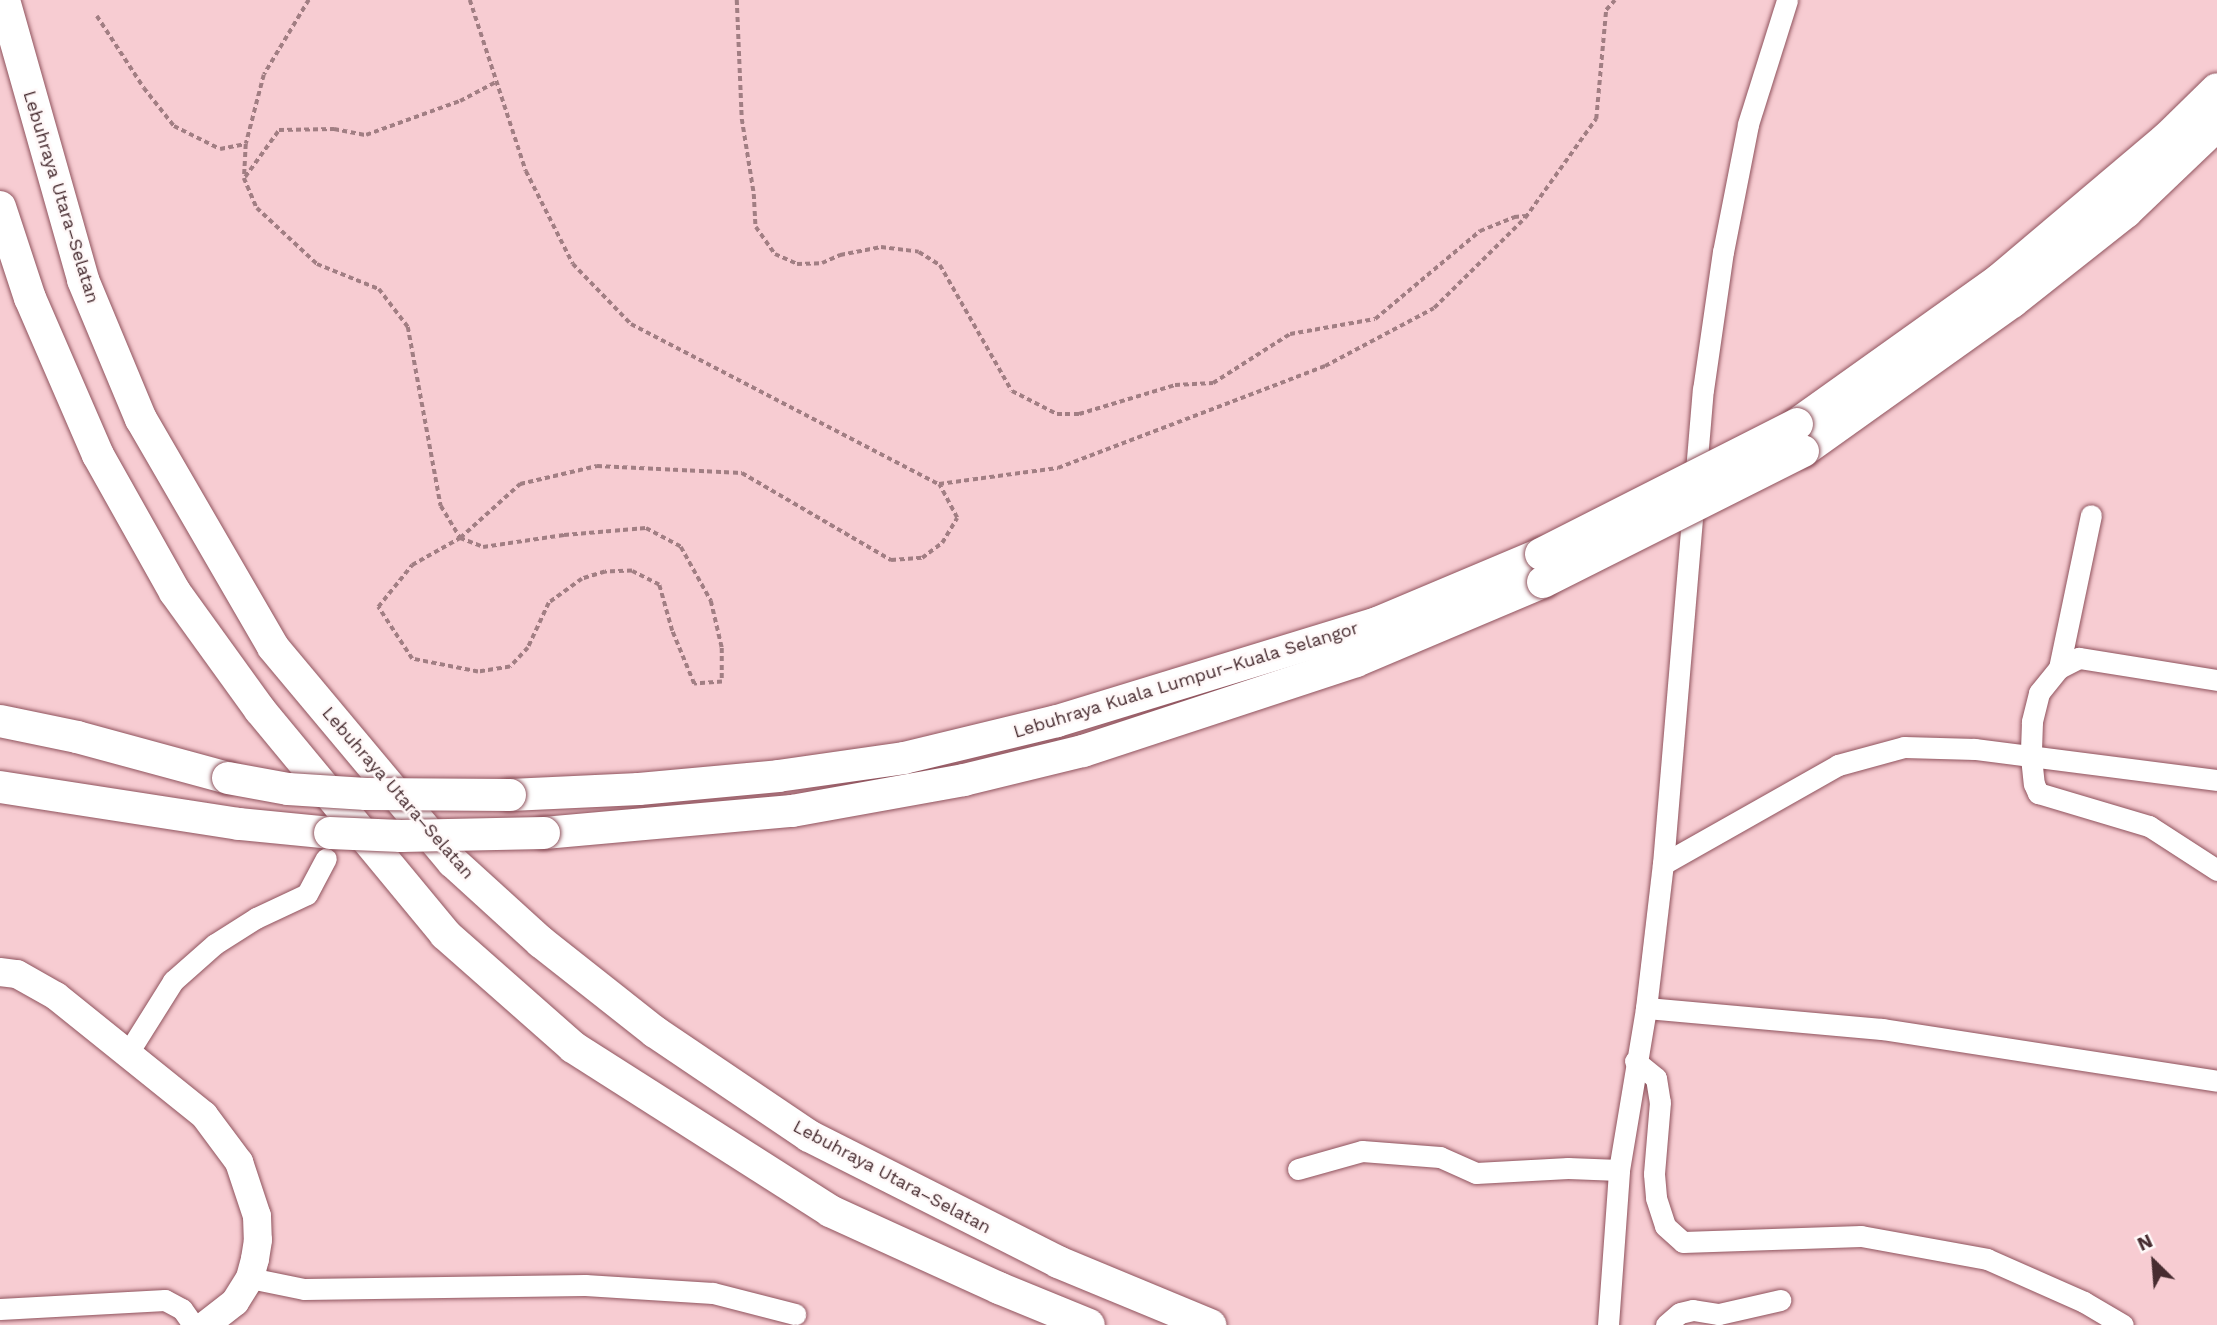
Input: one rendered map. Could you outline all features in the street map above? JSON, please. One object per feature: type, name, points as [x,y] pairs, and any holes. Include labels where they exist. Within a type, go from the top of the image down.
[{"type":"highway","name":"Lebuhraya Utara–Selatan","points":[[5,0],[82,280],[141,419],[272,647],[453,862],[541,942],[654,1032],[809,1136],[1046,1256],[1210,1325]]},
{"type":"highway","name":"Lebuhraya Kuala Lumpur–Kuala Selangor","points":[[1800,437],[1999,280],[2166,139],[2217,89]]},
{"type":"highway","name":"Lebuhraya Kuala Lumpur–Kuala Selangor","points":[[0,787],[239,824],[401,836],[544,833],[792,811],[964,780],[1083,751],[1356,662],[1800,437],[2012,302],[2126,212],[2217,125]]},
{"type":"highway","points":[[0,207],[30,298],[98,455],[175,592],[260,710],[445,934],[573,1046],[831,1211],[999,1288],[1089,1325]]},
{"type":"highway","name":"Lebuhraya Kuala Lumpur–Kuala Selangor","points":[[0,740],[288,789],[366,794],[510,795],[639,789],[778,776],[917,755],[1058,721],[1377,623],[1542,568]]},
{"type":"highway","points":[[0,721],[77,737],[228,778]]},
{"type":"main road","points":[[0,972],[17,974],[56,996],[126,1056],[204,1115],[239,1162],[257,1216],[258,1240],[250,1278],[234,1302],[206,1325]]},
{"type":"street","points":[[1608,1325],[1619,1170],[1635,1061],[1646,1008],[1663,864],[1703,390],[1723,252],[1748,124],[1787,0]]},
{"type":"street","points":[[2059,668],[2091,515]]},
{"type":"street","points":[[2217,680],[2079,658],[2059,668],[2039,693],[2032,722],[2031,757],[2034,785],[2038,793],[2149,826],[2217,870]]},
{"type":"street","points":[[1663,864],[1838,765],[1904,747],[1975,750],[2217,780]]},
{"type":"street","points":[[126,1056],[173,982],[215,944],[256,918],[307,894],[326,859]]},
{"type":"street","points":[[1646,1008],[1881,1029],[2217,1081]]},
{"type":"street","points":[[1635,1061],[1656,1078],[1660,1102],[1654,1174],[1656,1198],[1665,1226],[1683,1242],[1861,1236],[1987,1259],[2084,1302],[2123,1325]]},
{"type":"street","points":[[1298,1169],[1362,1150],[1440,1157],[1476,1173],[1568,1168],[1619,1170]]},
{"type":"street","points":[[250,1278],[304,1289],[585,1285],[713,1293],[795,1314]]},
{"type":"street","points":[[0,1309],[165,1300],[182,1309],[193,1325]]},
{"type":"street","points":[[1666,1325],[1680,1313],[1693,1310],[1718,1314],[1780,1300]]},
{"type":"path","points":[[309,0],[264,75],[246,144],[244,178],[257,208],[317,264],[379,289],[408,327],[441,506],[460,538],[483,547],[564,535],[646,528],[681,547],[711,601],[722,648],[722,682],[694,684],[672,631],[659,585],[632,571],[605,572],[582,579],[549,603],[528,648],[510,667],[478,672],[412,659],[378,607],[412,565],[460,538],[520,484],[597,466],[741,472],[891,560],[922,558],[942,543],[957,518],[939,484],[631,324],[573,264],[526,171],[470,0]]},
{"type":"path","points":[[737,0],[742,119],[754,194],[756,227],[775,254],[797,264],[822,263],[840,255],[881,247],[919,252],[940,265],[1012,391],[1057,414],[1079,414],[1175,385],[1213,383],[1290,334],[1375,319],[1420,278],[1480,231],[1514,217],[1526,216]]},
{"type":"path","points":[[939,484],[1058,468],[1325,366],[1434,308],[1526,216],[1596,119],[1606,10],[1615,0]]},
{"type":"path","points":[[97,16],[144,88],[174,126],[220,149],[246,144]]},
{"type":"path","points":[[244,178],[279,130],[334,129],[366,135],[460,101],[495,82]]}]
